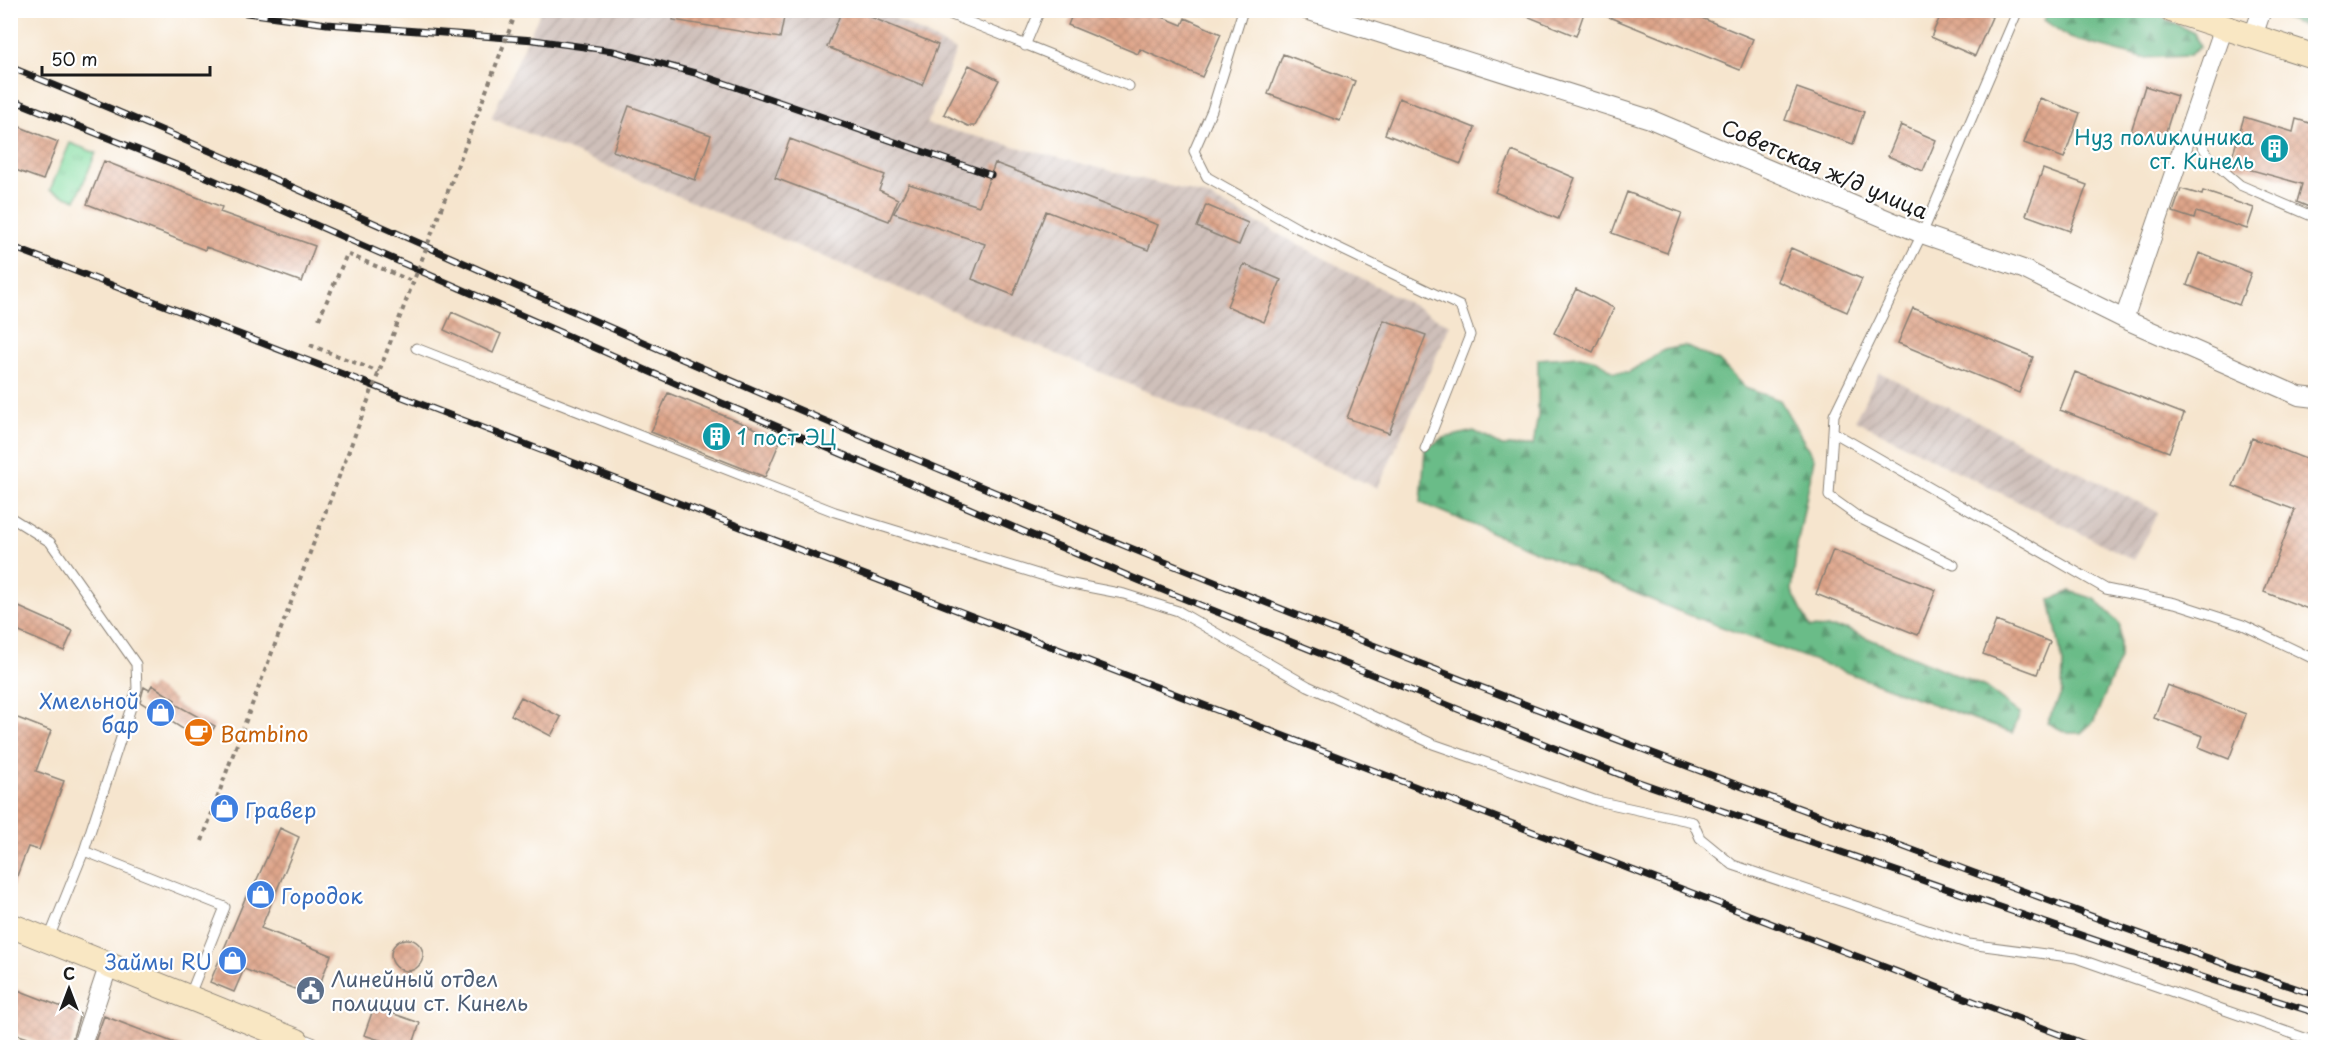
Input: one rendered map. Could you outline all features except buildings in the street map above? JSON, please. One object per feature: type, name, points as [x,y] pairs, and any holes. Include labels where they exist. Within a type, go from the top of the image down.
[{"type":"street","name":"Советская ж/д улица","points":[[1306,10],[1650,119],[1922,234],[2023,269],[2124,319],[2299,396],[2316,398]]},
{"type":"street","points":[[2171,10],[2316,57]]},
{"type":"street","points":[[2253,36],[2262,10]]},
{"type":"street","points":[[2124,319],[2224,27]]},
{"type":"street","points":[[10,925],[302,1045]]},
{"type":"street","points":[[81,1047],[109,964]]},
{"type":"lane","points":[[939,10],[1129,86]]},
{"type":"lane","points":[[1025,46],[1040,10]]},
{"type":"lane","points":[[1243,10],[1212,110],[1194,151],[1207,177],[1297,228],[1460,306],[1470,335],[1425,448]]},
{"type":"lane","points":[[1954,565],[1861,519],[1829,496],[1834,415],[1922,234],[2018,10]]},
{"type":"lane","points":[[2190,127],[2212,161],[2240,185],[2316,218]]},
{"type":"lane","points":[[416,348],[835,512],[1067,583],[1124,594],[1178,611],[1308,686],[1433,744],[1598,801],[1693,822],[1700,838],[1733,865],[1970,944],[2076,958],[2316,1042]]},
{"type":"lane","points":[[1833,432],[2106,589],[2175,603],[2242,625],[2316,660]]},
{"type":"lane","points":[[10,518],[50,542],[136,664],[137,689],[84,851],[48,940]]},
{"type":"lane","points":[[84,851],[225,907],[189,997]]},
{"type":"path","points":[[202,842],[229,765],[517,10]]},
{"type":"path","points":[[319,319],[347,254],[414,282]]},
{"type":"path","points":[[310,345],[379,372]]},
{"type":"shaded area","points":[[541,11],[882,11],[956,51],[927,124],[1205,195],[1450,325],[1378,488],[491,118]]},
{"type":"shaded area","points":[[1879,372],[2158,512],[2134,560],[1855,420]]},
{"type":"green space","points":[[2049,11],[2149,11],[2194,33],[2200,47],[2188,56],[2143,58],[2070,38],[2044,20]]},
{"type":"green space","points":[[2279,11],[2315,11],[2315,31],[2282,17]]},
{"type":"green space","points":[[70,143],[96,153],[76,200],[50,190]]},
{"type":"green space","points":[[1685,346],[1719,361],[1745,388],[1780,400],[1814,459],[1797,546],[1792,591],[1810,627],[1846,629],[1985,687],[2020,714],[2012,733],[1678,611],[1421,503],[1425,449],[1444,438],[1474,431],[1502,446],[1533,446],[1538,415],[1538,359],[1580,356],[1597,360],[1614,372],[1629,372],[1664,350]]},
{"type":"green space","points":[[2070,591],[2095,599],[2120,624],[2120,658],[2094,721],[2081,733],[2068,733],[2047,723],[2062,692],[2063,663],[2050,600]]},
{"type":"railway","points":[[225,10],[327,24],[534,40],[613,51],[695,73],[991,175]]},
{"type":"railway","points":[[10,67],[269,177],[838,427],[1121,544],[1405,658],[1834,821],[2134,932],[2316,995]]},
{"type":"railway","points":[[10,99],[209,178],[689,389],[1138,580],[1636,781],[2196,975],[2316,1013]]},
{"type":"railway","points":[[10,246],[2095,1048]]},
{"type":"place","name":"Нуз поликлиника ст. Кинель","points":[[2275,148]]},
{"type":"place","name":"1 пост ЭЦ","points":[[716,436]]},
{"type":"place","name":"Хмельной бар","points":[[160,712]]},
{"type":"place","name":"Bambino","points":[[199,733]]},
{"type":"place","name":"Гравер","points":[[224,809]]},
{"type":"place","name":"Городок","points":[[260,895]]},
{"type":"place","name":"Займы RU","points":[[233,961]]},
{"type":"place","name":"Линейный отдел полиции ст. Кинель","points":[[310,990]]}]
